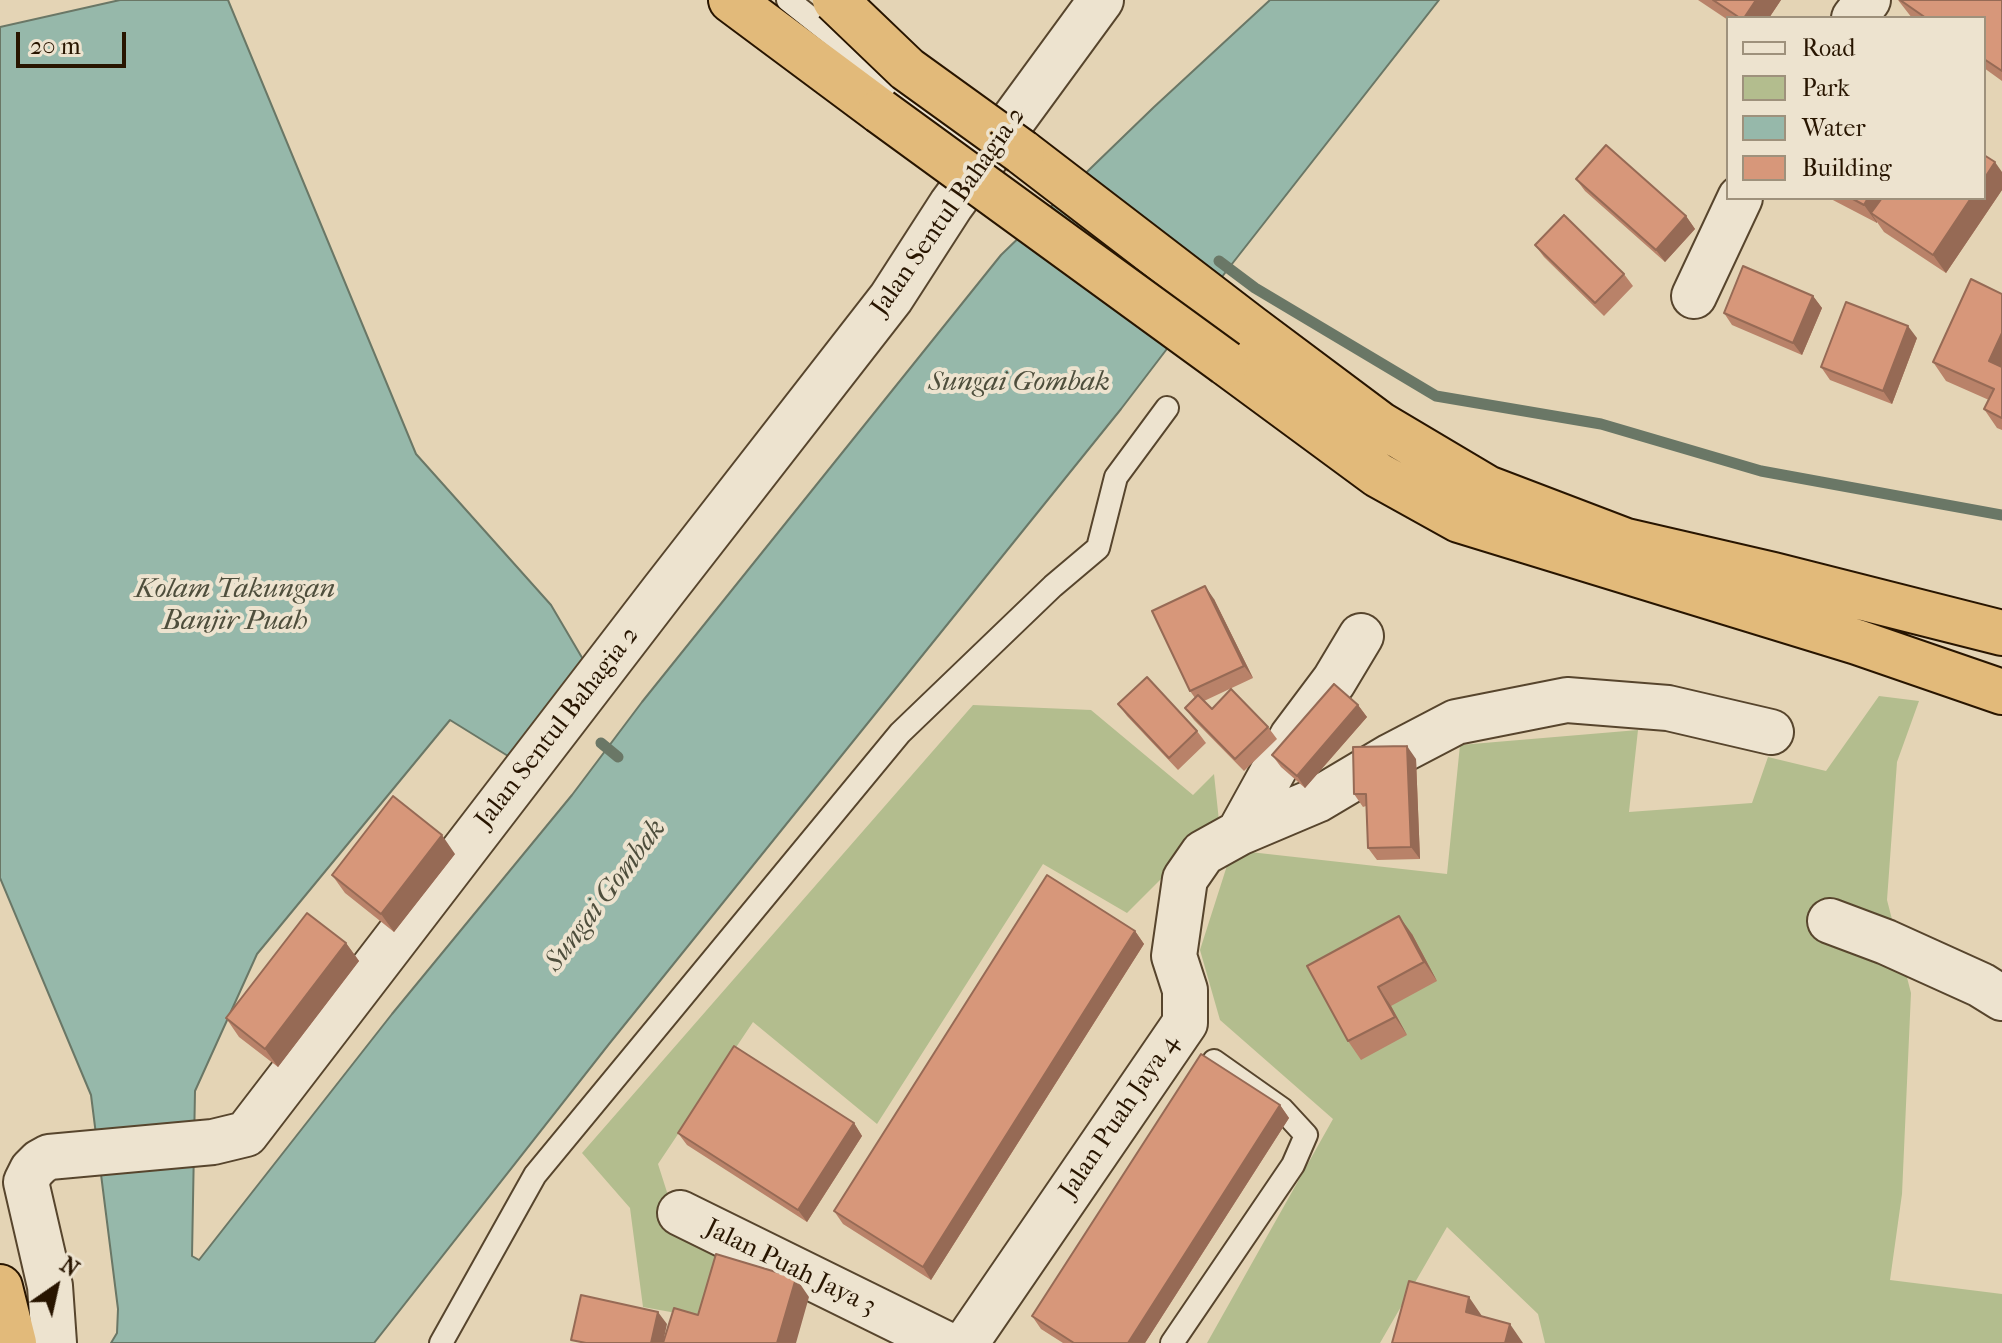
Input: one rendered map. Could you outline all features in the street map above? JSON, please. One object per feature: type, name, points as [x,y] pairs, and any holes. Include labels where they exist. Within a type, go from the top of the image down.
[{"type":"highway","points":[[731,0],[1378,475],[1459,520],[1857,642],[2002,692]]},
{"type":"highway","points":[[835,0],[907,69],[1022,152],[1250,327],[1381,425],[1487,488],[1626,541],[2002,633]]},
{"type":"highway","points":[[0,1287],[14,1343]]},
{"type":"street","name":"Jalan Sentul Bahagia 2","points":[[54,1343],[50,1286],[26,1182],[32,1170],[49,1157],[213,1142],[246,1134],[891,298],[951,205],[1101,0]]},
{"type":"street","points":[[1856,16],[1868,0]]},
{"type":"street","points":[[1694,296],[1739,200]]},
{"type":"street","points":[[1239,833],[1292,737],[1334,681],[1361,636]]},
{"type":"street","name":"Jalan Puah Jaya 4","points":[[966,1343],[1185,1023],[1185,990],[1174,956],[1185,879],[1203,853],[1239,833],[1317,800],[1456,722],[1567,700],[1668,708],[1771,732]]},
{"type":"street","points":[[1830,921],[1900,948],[1981,985],[2002,998]]},
{"type":"street","name":"Jalan Puah Jaya 3","points":[[680,1213],[944,1343]]},
{"type":"lane","points":[[788,0],[986,157]]},
{"type":"lane","points":[[441,1343],[535,1175],[890,745],[1053,586],[1098,548],[1116,477],[1167,408]]},
{"type":"lane","points":[[1172,1343],[1293,1165],[1306,1135],[1282,1109],[1214,1061]]},
{"type":"green space","points":[[1879,696],[1919,701],[1897,762],[1887,900],[1911,993],[1902,1194],[1890,1280],[2002,1294],[2002,1343],[1545,1343],[1538,1314],[1447,1227],[1380,1343],[1207,1343],[1333,1119],[1220,1020],[1200,950],[1232,850],[1447,874],[1460,745],[1638,730],[1629,812],[1752,803],[1768,757],[1826,771]]},
{"type":"green space","points":[[973,705],[1091,710],[1193,795],[1214,774],[1219,821],[1127,913],[1043,864],[877,1124],[753,1022],[658,1164],[673,1211],[721,1257],[704,1318],[643,1307],[630,1208],[582,1153]]},
{"type":"water","points":[[120,0],[228,0],[416,454],[551,605],[584,661],[508,756],[450,720],[257,954],[195,1091],[192,1256],[199,1260],[392,1014],[572,795],[642,702],[1001,255],[1270,0],[1439,0],[1121,409],[609,1044],[374,1343],[111,1343],[117,1333],[118,1309],[91,1095],[0,878],[0,27]]},
{"type":"building","points":[[1713,0],[1756,0],[1745,16],[1737,16]]},
{"type":"building","points":[[1900,0],[2002,0],[2002,71],[1986,60],[1986,16],[1923,16]]},
{"type":"building","points":[[1606,145],[1686,216],[1656,250],[1576,179]]},
{"type":"building","points":[[1986,156],[1995,162],[1986,176]]},
{"type":"building","points":[[1881,200],[1970,200],[1933,255],[1871,213]]},
{"type":"building","points":[[1564,215],[1624,274],[1595,303],[1535,245]]},
{"type":"building","points":[[1743,266],[1813,296],[1793,343],[1724,313]]},
{"type":"building","points":[[1971,279],[2002,294],[2002,333],[1989,361],[2002,367],[2002,418],[1984,409],[1994,389],[1933,362]]},
{"type":"building","points":[[1846,302],[1908,326],[1883,391],[1821,367]]},
{"type":"building","points":[[1205,586],[1244,666],[1190,691],[1152,611]]},
{"type":"building","points":[[1147,677],[1197,731],[1169,758],[1118,704]]},
{"type":"building","points":[[1334,684],[1358,705],[1297,776],[1272,755]]},
{"type":"building","points":[[1231,689],[1268,727],[1235,759],[1185,708],[1198,695],[1212,709]]},
{"type":"building","points":[[1407,746],[1411,847],[1368,848],[1366,794],[1354,794],[1353,747]]},
{"type":"building","points":[[393,796],[442,835],[381,914],[332,875]]},
{"type":"building","points":[[1047,875],[1135,931],[923,1267],[834,1211]]},
{"type":"building","points":[[307,913],[346,943],[265,1049],[226,1018]]},
{"type":"building","points":[[1399,916],[1424,962],[1378,987],[1395,1017],[1348,1041],[1307,966]]},
{"type":"building","points":[[734,1046],[854,1123],[798,1210],[678,1133]]},
{"type":"building","points":[[1201,1054],[1280,1105],[1128,1343],[1074,1343],[1032,1316]]},
{"type":"building","points":[[716,1254],[796,1278],[777,1343],[663,1343],[674,1308],[698,1315]]},
{"type":"building","points":[[1409,1281],[1469,1297],[1466,1312],[1510,1324],[1505,1343],[1392,1343]]},
{"type":"building","points":[[581,1295],[658,1312],[651,1343],[586,1343],[571,1340]]},
{"type":"waterway","points":[[1219,261],[1255,288],[1436,396],[1601,424],[1761,471],[2002,515]]},
{"type":"waterway","points":[[601,743],[618,757]]},
{"type":"water label","name":"Sungai Gombak","points":[[1019,383]]},
{"type":"water label","name":"Kolam Takungan Banjir Puah","points":[[235,606]]},
{"type":"water label","name":"Sungai Gombak","points":[[606,896]]}]
